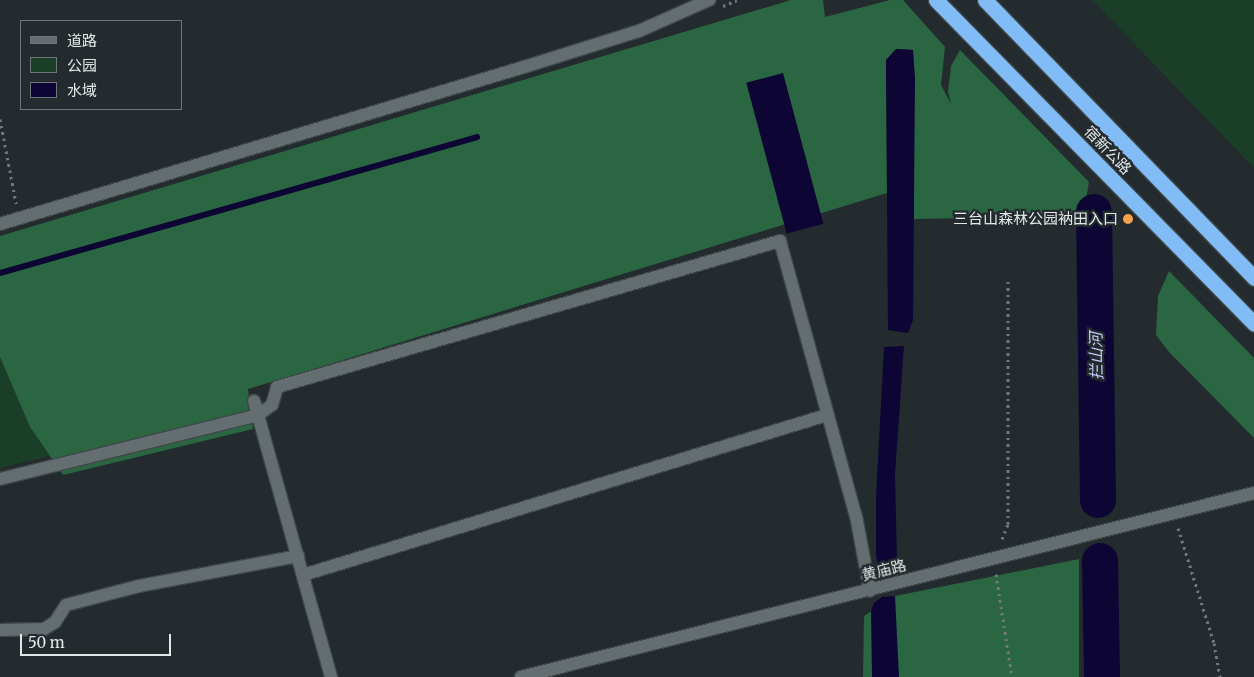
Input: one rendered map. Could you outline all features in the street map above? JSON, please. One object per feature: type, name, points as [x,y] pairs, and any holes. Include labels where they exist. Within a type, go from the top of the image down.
[{"type":"highway","name":"宿新公路","points":[[936,0],[1254,324]]},
{"type":"highway","name":"宿新公路","points":[[985,0],[1254,278]]},
{"type":"street","points":[[0,224],[639,31],[709,0]]},
{"type":"street","points":[[0,479],[258,415],[272,405],[277,387],[780,241],[856,516],[870,591]]},
{"type":"street","points":[[254,401],[331,677]]},
{"type":"street","points":[[303,575],[827,414]]},
{"type":"street","name":"黄庙路","points":[[521,677],[1174,515],[1254,493]]},
{"type":"street","points":[[0,630],[44,628],[55,622],[66,606],[139,586],[298,556]]},
{"type":"path","points":[[0,120],[18,219]]},
{"type":"path","points":[[1008,280],[1008,524],[994,560],[1012,677]]},
{"type":"path","points":[[1174,515],[1214,643],[1220,677]]},
{"type":"green space","points":[[791,0],[823,0],[825,17],[890,0],[903,0],[945,47],[941,85],[951,104],[948,91],[951,66],[960,50],[1089,182],[1086,199],[1071,217],[1057,214],[1032,217],[914,219],[913,50],[897,49],[886,60],[887,193],[248,389],[253,429],[63,475],[30,427],[0,357],[0,236]]},
{"type":"green space","points":[[1092,0],[1254,0],[1254,168]]},
{"type":"green space","points":[[1169,271],[1254,358],[1254,438],[1169,352],[1156,335],[1158,296]]},
{"type":"green space","points":[[0,357],[30,427],[50,456],[0,468]]},
{"type":"green space","points":[[1079,559],[1079,677],[863,677],[864,616],[895,596]]},
{"type":"water","points":[[896,49],[913,50],[915,78],[913,320],[908,333],[888,330],[886,60]]},
{"type":"water","points":[[783,73],[823,224],[787,234],[746,83]]},
{"type":"water","points":[[904,346],[895,474],[897,561],[893,572],[880,572],[876,556],[876,497],[884,347]]},
{"type":"water","points":[[895,596],[899,677],[872,677],[871,611],[874,603],[882,597]]},
{"type":"waterway","points":[[0,273],[477,137]]},
{"type":"waterway","name":"拦山河","points":[[1094,212],[1098,500]]},
{"type":"waterway","name":"拦山河","points":[[1100,561],[1102,677]]},
{"type":"place","name":"三台山森林公园衲田入口","points":[[1128,219]]}]
